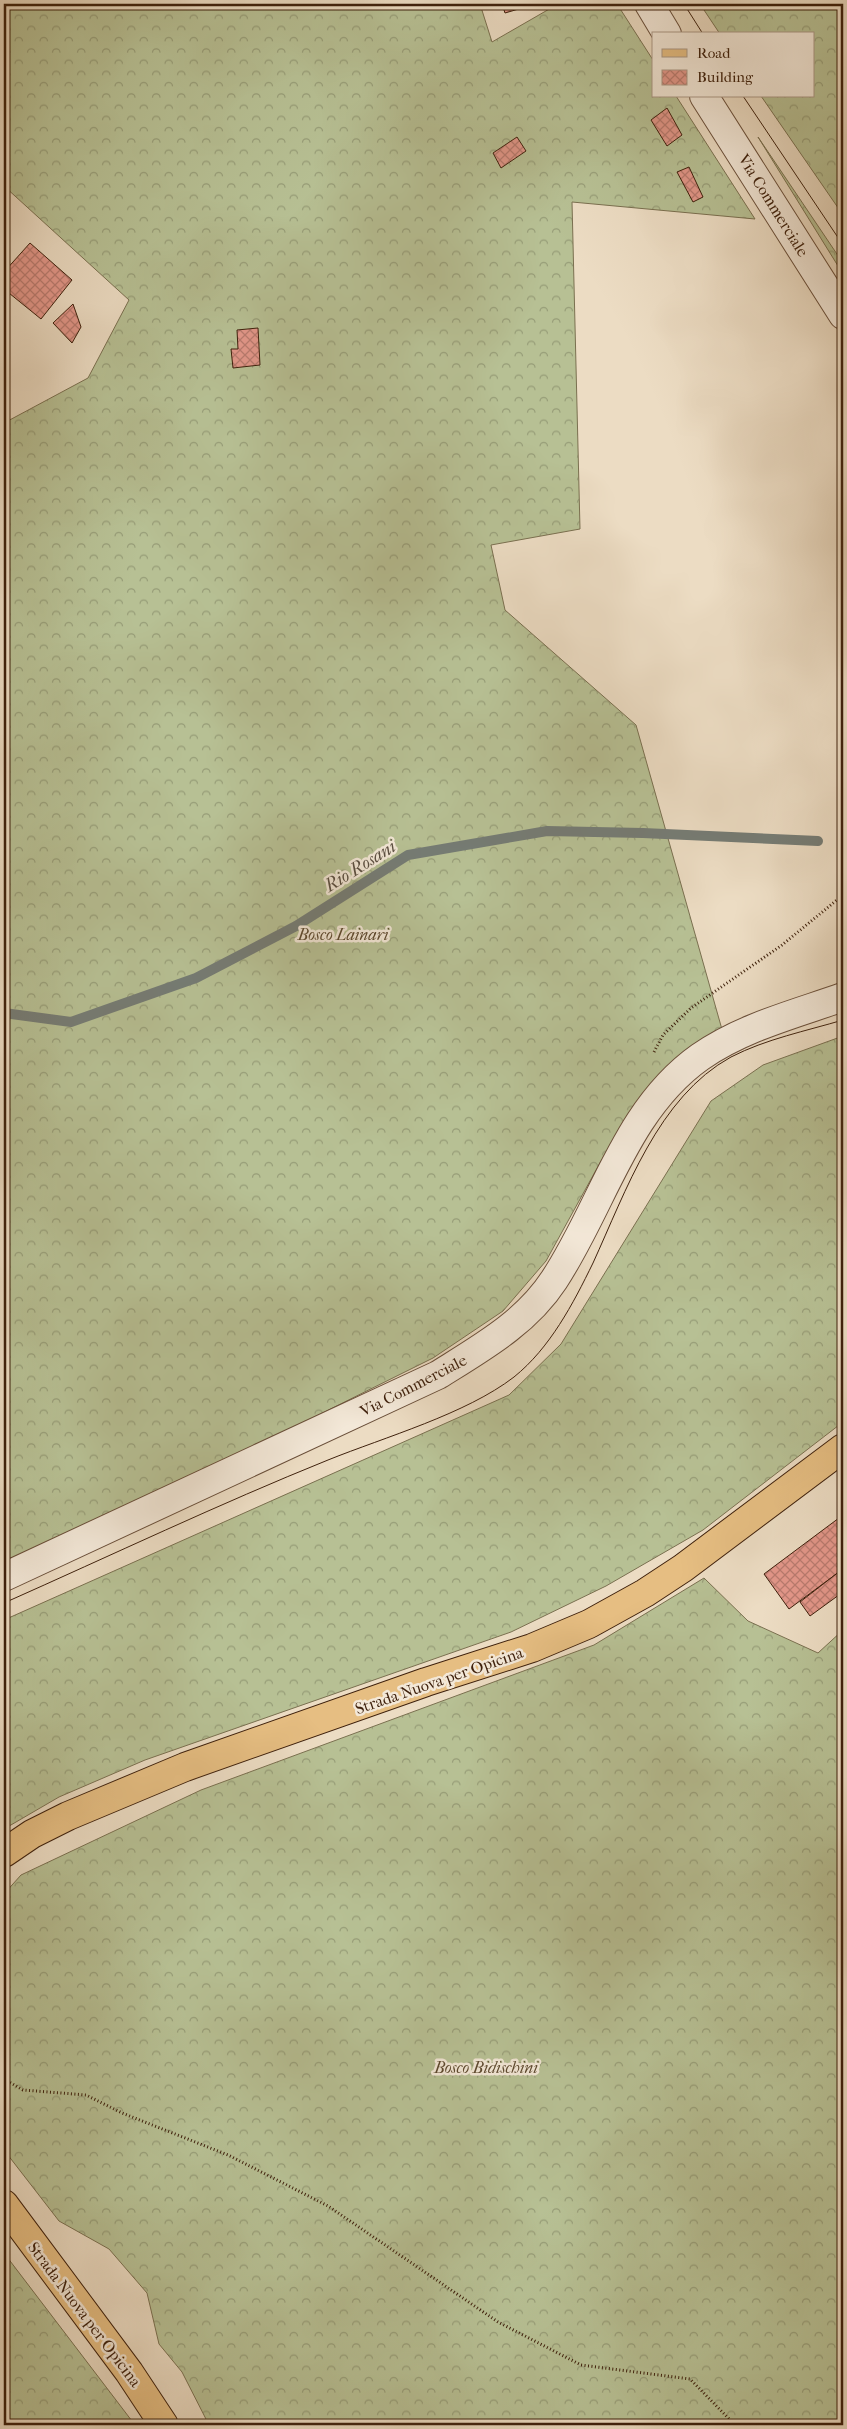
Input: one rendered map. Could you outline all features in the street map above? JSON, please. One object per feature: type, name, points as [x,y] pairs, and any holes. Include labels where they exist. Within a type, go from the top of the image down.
[{"type":"main road","name":"Strada Nuova per Opicina","points":[[4,1853],[32,1834],[68,1816],[185,1766],[426,1682],[532,1648],[589,1624],[645,1593],[683,1568],[843,1448]]},
{"type":"main road","name":"Strada Nuova per Opicina","points":[[4,2204],[129,2372],[164,2425]]},
{"type":"street","points":[[649,4],[666,32]]},
{"type":"street","name":"Via Commerciale","points":[[705,98],[843,314]]},
{"type":"street","name":"Via Commerciale","points":[[4,1577],[422,1383],[489,1343],[525,1316],[554,1280],[636,1126],[663,1091],[699,1058],[734,1036],[843,997]]},
{"type":"path","points":[[663,1091],[651,1073],[652,1056],[663,1034],[692,1008],[782,945],[843,895]]},
{"type":"path","points":[[4,2079],[23,2090],[86,2095],[122,2113],[228,2155],[328,2206],[498,2322],[581,2365],[690,2378],[735,2425]]},
{"type":"green space","name":"Bosco Lainari","points":[[4,4],[480,4],[492,42],[558,4],[617,4],[652,58],[652,98],[677,98],[755,219],[572,202],[580,529],[491,545],[505,610],[636,725],[723,1033],[647,1091],[601,1161],[546,1261],[503,1311],[433,1358],[248,1450],[4,1562],[4,423],[88,378],[129,300],[4,186]]},
{"type":"green space","points":[[700,4],[843,4],[843,215],[762,98],[814,98],[814,32],[719,32]]},
{"type":"green space","points":[[758,137],[843,263],[843,274]]},
{"type":"green space","points":[[843,1036],[843,1422],[703,1530],[606,1586],[511,1632],[145,1760],[59,1797],[4,1829],[4,1620],[509,1395],[561,1344],[711,1101],[763,1065]]},
{"type":"green space","name":"Bosco Bidischini","points":[[704,1578],[748,1621],[818,1653],[843,1630],[843,2425],[209,2425],[182,2372],[159,2344],[147,2293],[109,2249],[59,2221],[4,2150],[4,1894],[21,1875],[201,1790],[594,1645]]},
{"type":"green space","points":[[4,2253],[135,2425],[4,2425]]},
{"type":"building","points":[[502,4],[521,4],[522,8],[505,13]]},
{"type":"building","points":[[667,108],[682,135],[667,146],[651,120]]},
{"type":"building","points":[[517,137],[526,151],[501,168],[493,153]]},
{"type":"building","points":[[689,167],[703,197],[693,202],[677,172]]},
{"type":"building","points":[[30,243],[72,280],[41,319],[4,289],[4,272]]},
{"type":"building","points":[[73,304],[81,327],[72,343],[53,323]]},
{"type":"building","points":[[258,328],[260,365],[233,368],[231,349],[238,349],[237,330]]},
{"type":"building","points":[[843,1515],[843,1569],[789,1609],[764,1574]]},
{"type":"building","points":[[840,1571],[843,1576],[843,1592],[810,1616],[800,1602]]},
{"type":"waterway","name":"Rio Rosani","points":[[4,1013],[71,1022],[196,978],[296,926],[408,855],[547,831],[643,833],[818,841]]},
{"type":"tram line","points":[[684,4],[702,32]]},
{"type":"tram line","points":[[744,98],[843,245]]},
{"type":"tram line","points":[[4,1603],[287,1477],[449,1413],[495,1390],[514,1377],[539,1353],[560,1325],[593,1263],[618,1206],[647,1148],[683,1096],[705,1074],[731,1057],[772,1040],[843,1020]]}]
